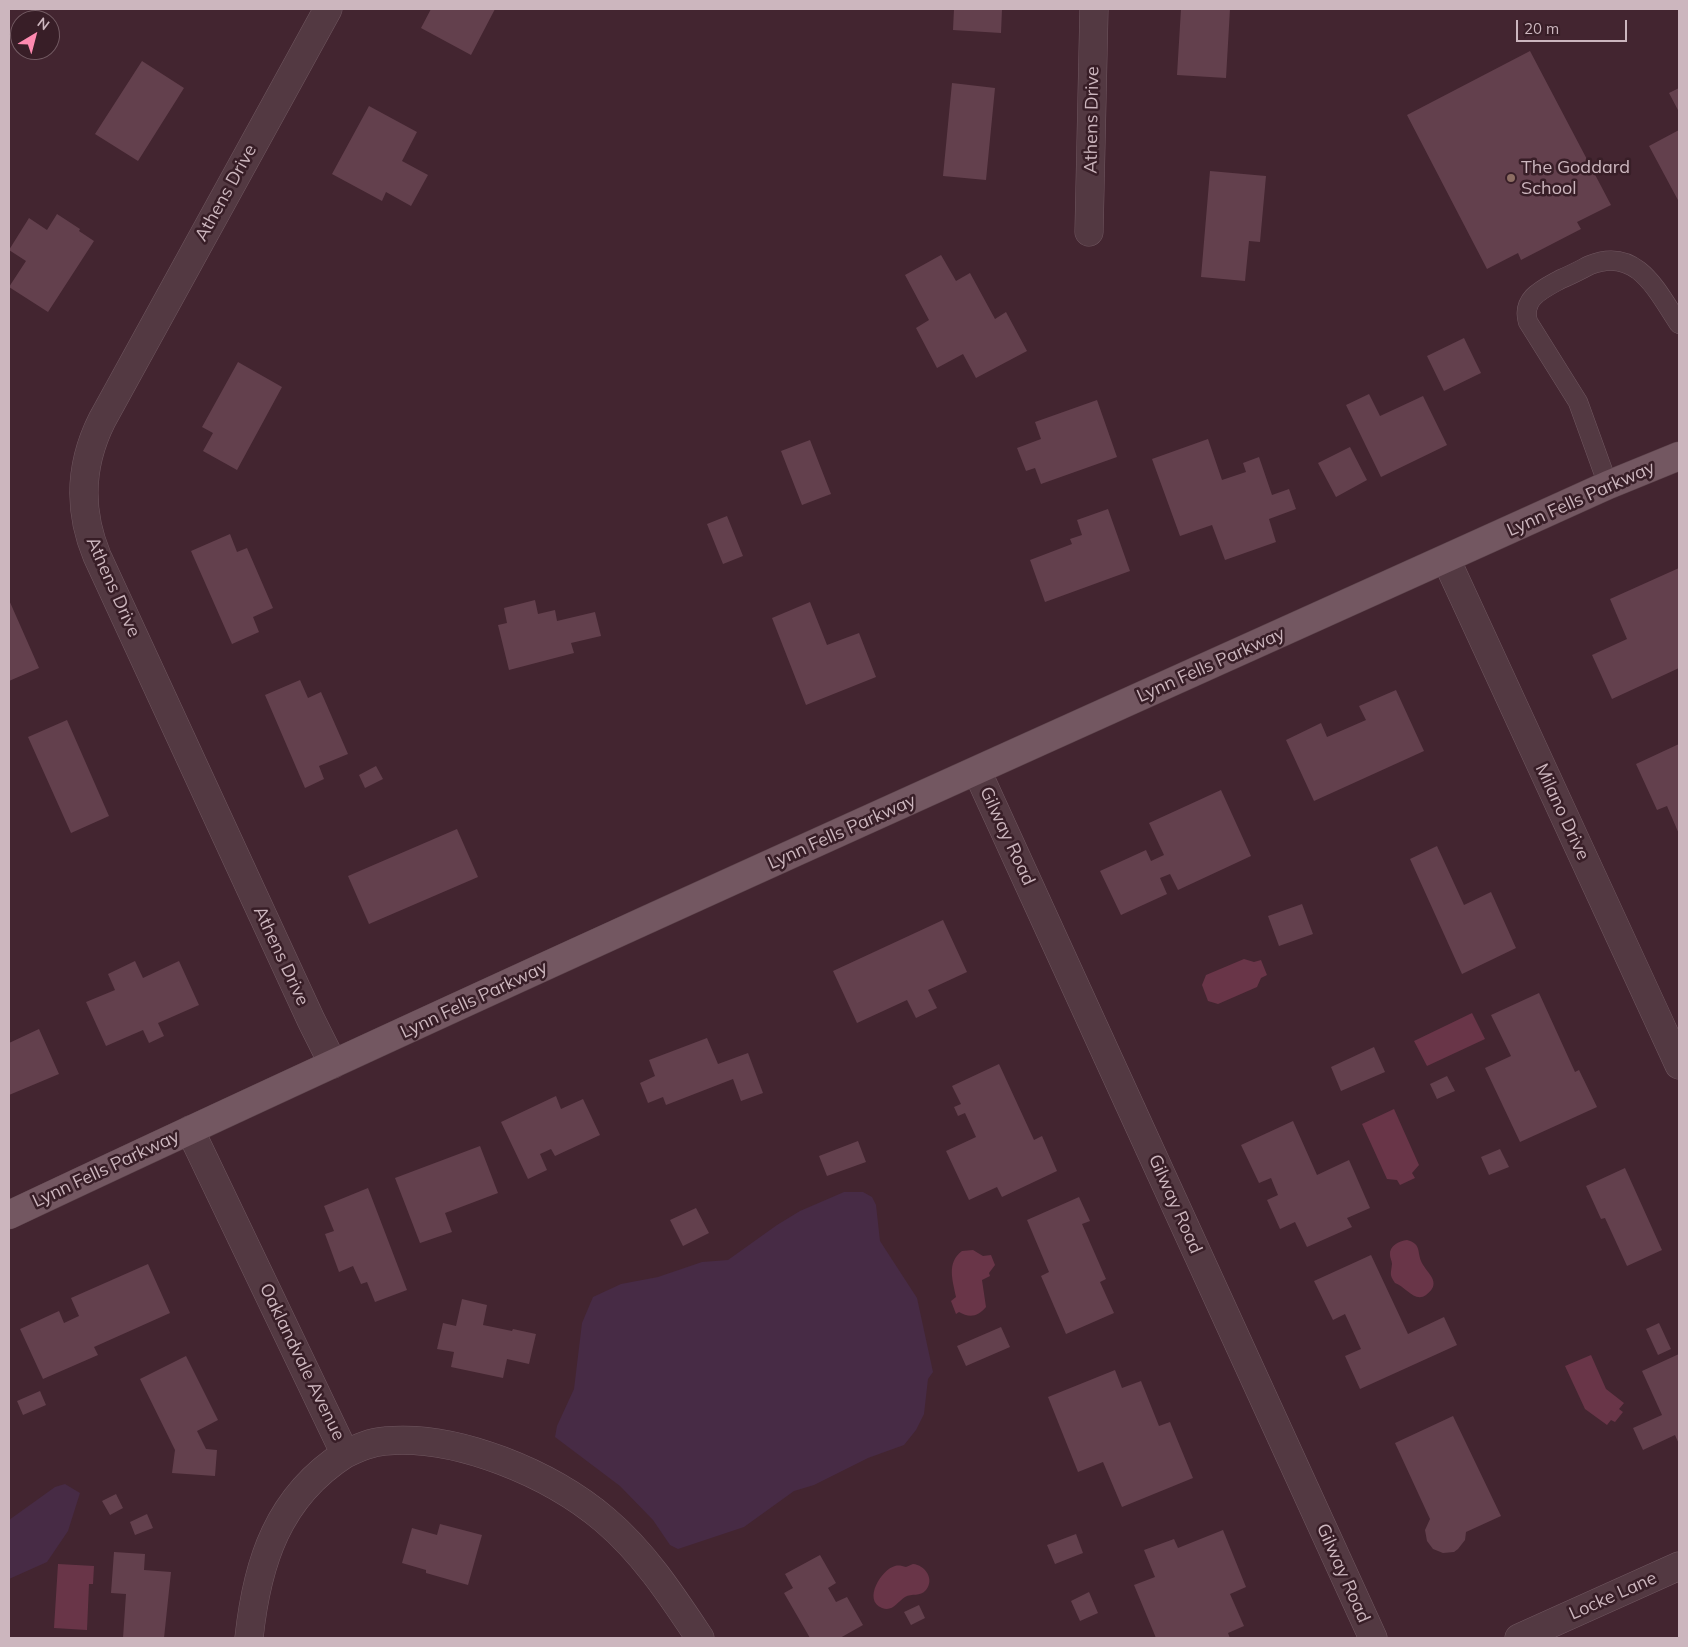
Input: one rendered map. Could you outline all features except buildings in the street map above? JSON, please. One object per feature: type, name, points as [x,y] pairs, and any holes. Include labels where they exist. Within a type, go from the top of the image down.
[{"type":"main road","name":"Lynn Fells Parkway","points":[[9,1215],[333,1064],[977,771],[1608,485],[1679,456]]},
{"type":"street","name":"Athens Drive","points":[[328,9],[102,420],[90,448],[83,495],[87,525],[97,556],[333,1064]]},
{"type":"street","name":"Athens Drive","points":[[1089,232],[1094,9]]},
{"type":"street","name":"Milano Drive","points":[[1446,559],[1679,1065]]},
{"type":"street","name":"Gilway Road","points":[[977,771],[1372,1638]]},
{"type":"street","name":"Oaklandvale Avenue","points":[[190,1130],[346,1454],[326,1466],[311,1481],[294,1502],[269,1543],[252,1607],[249,1638]]},
{"type":"street","points":[[346,1454],[366,1444],[384,1441],[433,1443],[489,1456],[517,1466],[546,1481],[604,1520],[628,1542],[667,1590],[700,1638]]},
{"type":"street","name":"Locke Lane","points":[[1519,1638],[1679,1566]]},
{"type":"lane","points":[[1608,485],[1578,402],[1528,322],[1527,312],[1530,302],[1541,290],[1590,265],[1605,260],[1613,260],[1629,264],[1642,272],[1679,324]]},
{"type":"shaded area","points":[[1244,959],[1254,962],[1261,960],[1267,975],[1261,978],[1257,987],[1218,1004],[1208,1001],[1202,985],[1206,975]]},
{"type":"shaded area","points":[[1472,1013],[1485,1039],[1427,1066],[1414,1041]]},
{"type":"shaded area","points":[[1394,1109],[1419,1165],[1412,1173],[1415,1178],[1400,1185],[1397,1180],[1387,1179],[1362,1124]]},
{"type":"shaded area","points":[[844,1192],[863,1192],[872,1197],[876,1205],[880,1241],[917,1298],[933,1372],[928,1379],[924,1414],[916,1430],[904,1445],[868,1458],[814,1485],[794,1491],[744,1527],[678,1549],[670,1545],[653,1520],[620,1486],[555,1437],[557,1426],[574,1389],[582,1323],[593,1297],[621,1284],[658,1277],[702,1262],[728,1260],[800,1211]]},
{"type":"shaded area","points":[[1407,1240],[1415,1243],[1423,1265],[1432,1277],[1433,1286],[1431,1290],[1422,1297],[1414,1296],[1395,1283],[1391,1276],[1391,1249],[1398,1243]]},
{"type":"shaded area","points":[[973,1250],[983,1256],[991,1255],[995,1265],[989,1273],[990,1276],[982,1280],[986,1307],[980,1313],[973,1316],[959,1312],[956,1314],[951,1301],[956,1297],[952,1279],[952,1267],[957,1256],[962,1251]]},
{"type":"shaded area","points":[[1591,1355],[1606,1389],[1624,1403],[1619,1409],[1623,1412],[1615,1422],[1611,1420],[1607,1425],[1585,1409],[1565,1366]]},
{"type":"shaded area","points":[[65,1484],[80,1493],[68,1531],[47,1562],[9,1579],[9,1520],[55,1487]]},
{"type":"shaded area","points":[[58,1564],[94,1566],[93,1584],[89,1584],[87,1630],[54,1628]]},
{"type":"shaded area","points":[[913,1564],[925,1570],[929,1577],[929,1586],[926,1590],[905,1597],[889,1609],[882,1608],[876,1604],[874,1592],[880,1578],[890,1568],[895,1566],[906,1567]]},
{"type":"place","name":"The Goddard School","points":[[1511,178]]}]
